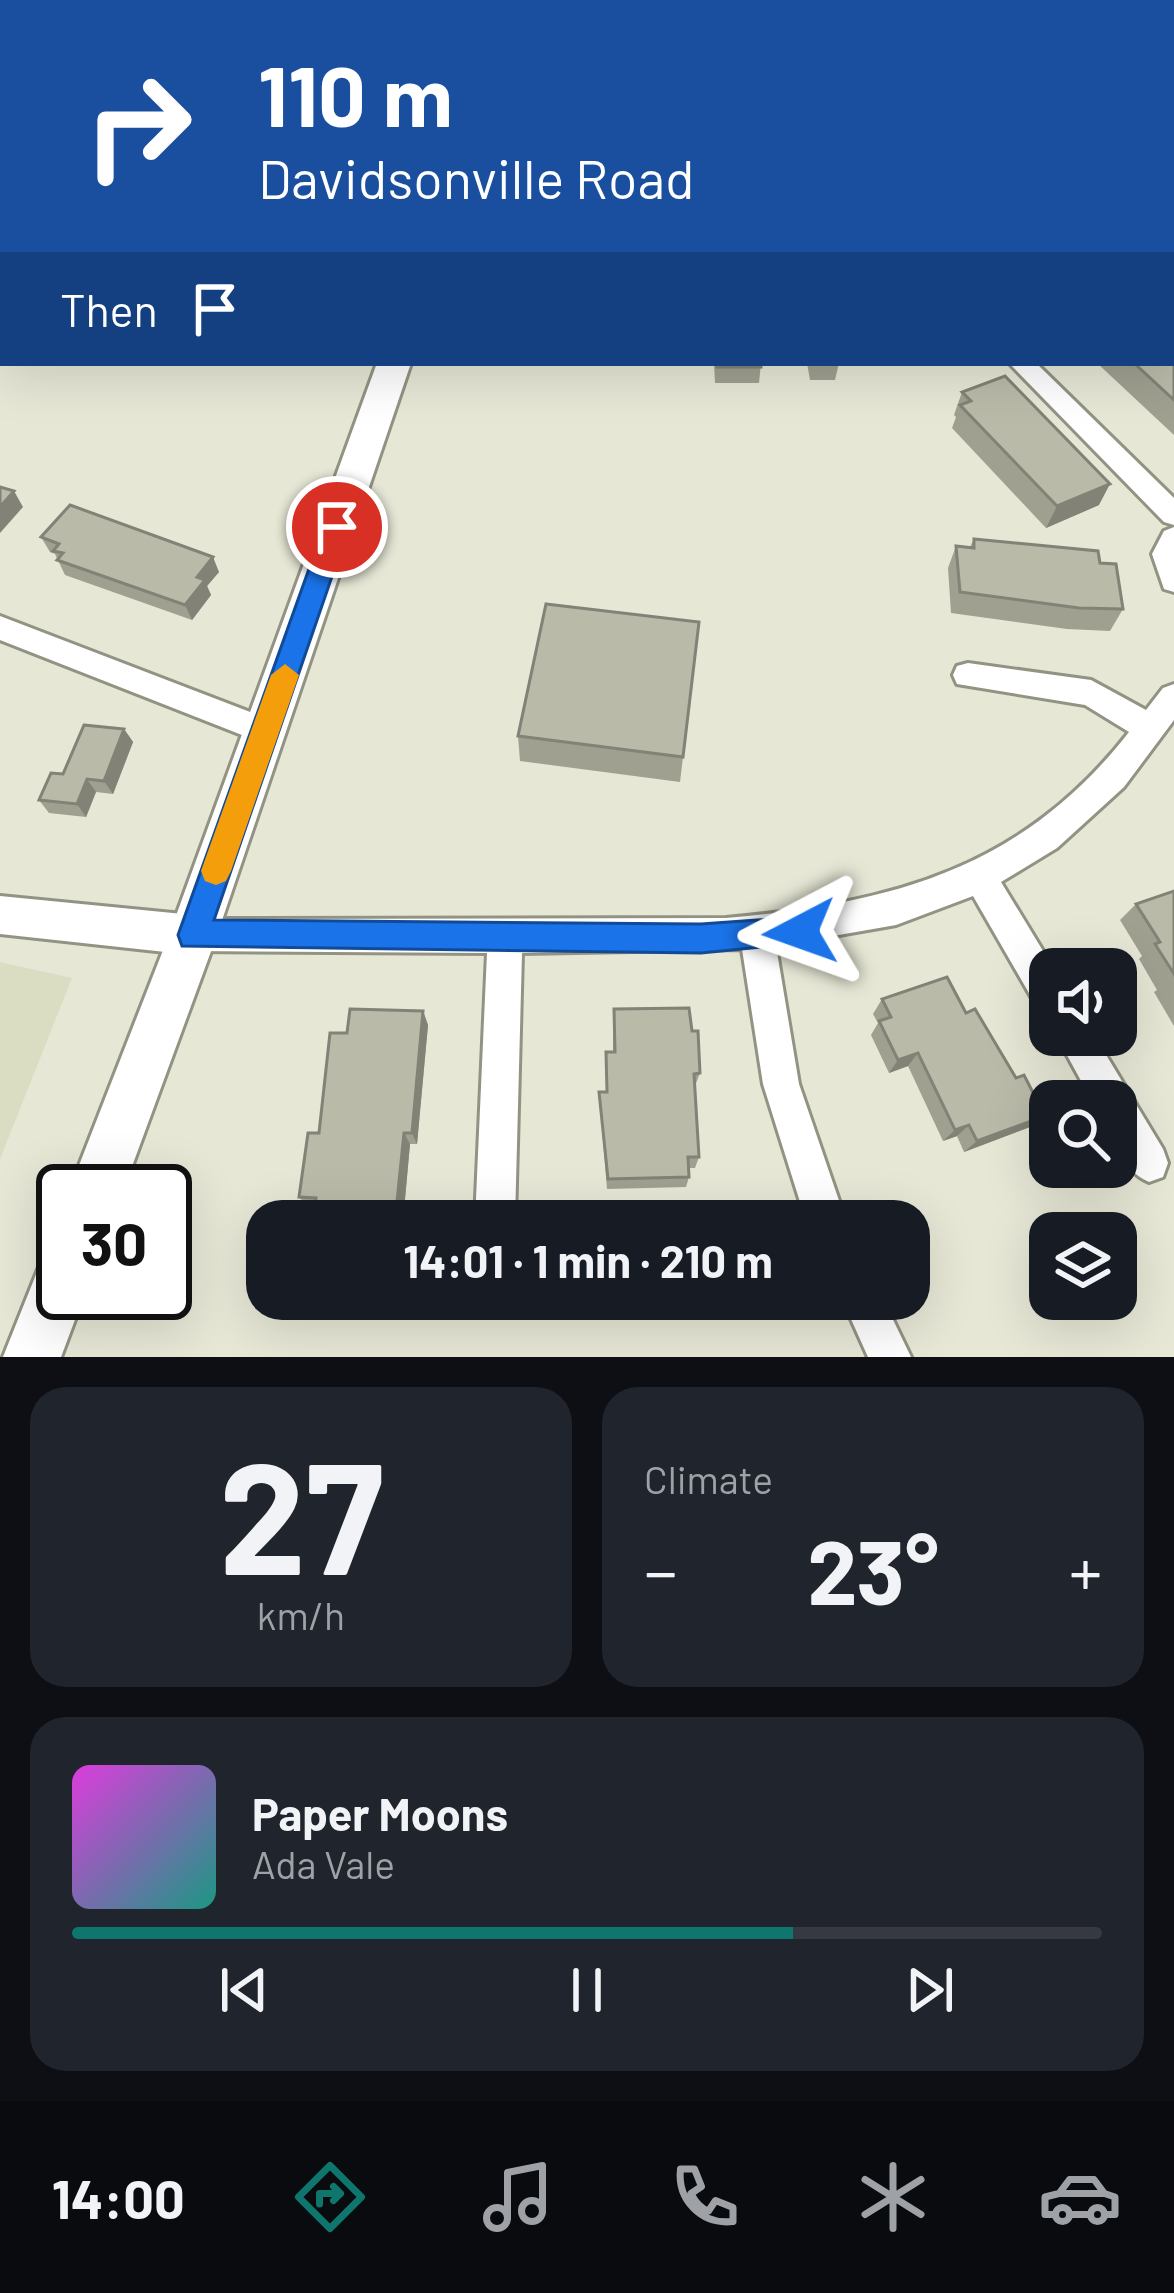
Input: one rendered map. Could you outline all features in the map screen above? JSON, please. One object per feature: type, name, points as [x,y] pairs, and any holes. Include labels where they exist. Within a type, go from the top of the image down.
[{"type":"main road","points":[[106,1164],[194,935],[393,366]]},
{"type":"main road","points":[[32,1357],[46,1320]]},
{"type":"street","points":[[1025,366],[1174,515]]},
{"type":"street","points":[[1174,538],[1166,554],[1174,581]]},
{"type":"street","points":[[0,628],[265,731]]},
{"type":"street","points":[[968,675],[1091,693],[1153,730]]},
{"type":"street","points":[[0,915],[194,935],[505,937],[757,934],[875,917],[937,899],[1068,824],[1112,782],[1174,697]]},
{"type":"street","points":[[980,877],[1029,960]]},
{"type":"street","points":[[757,934],[782,1084],[819,1200]]},
{"type":"street","points":[[496,1200],[505,937]]},
{"type":"street","points":[[1137,1142],[1150,1163]]},
{"type":"street","points":[[872,1320],[890,1357]]},
{"type":"shaded area","points":[[0,962],[72,978],[0,1159]]},
{"type":"building","points":[[1137,366],[1174,366],[1174,400]]},
{"type":"building","points":[[1005,376],[1110,484],[1057,506],[960,405],[971,401],[962,392]]},
{"type":"building","points":[[0,487],[14,491],[0,507]]},
{"type":"building","points":[[70,505],[213,557],[197,577],[205,580],[185,605],[57,560],[63,553],[53,551],[59,544],[41,537]]},
{"type":"building","points":[[974,539],[1098,551],[1100,563],[1116,564],[1123,609],[960,592],[956,546],[974,548]]},
{"type":"building","points":[[546,604],[699,622],[683,757],[518,736]]},
{"type":"building","points":[[84,725],[124,729],[104,781],[87,779],[77,804],[39,800],[51,773],[63,774]]},
{"type":"building","points":[[1174,891],[1174,974],[1136,904]]},
{"type":"building","points":[[947,977],[966,1013],[975,1009],[1016,1078],[1024,1075],[1029,1085],[1029,1122],[977,1141],[969,1125],[955,1130],[918,1053],[898,1060],[879,1021],[891,1017],[882,999]]},
{"type":"building","points":[[689,1008],[692,1031],[698,1031],[700,1073],[694,1074],[699,1157],[688,1157],[689,1177],[608,1179],[599,1092],[607,1092],[606,1052],[615,1052],[614,1009]]},
{"type":"building","points":[[350,1009],[423,1011],[412,1133],[404,1133],[397,1200],[299,1197],[308,1133],[319,1133],[330,1033],[347,1033]]},
{"type":"slow traffic","points":[[216,871],[285,675]]},
{"type":"route","points":[[337,527],[194,935],[701,938],[800,932]]}]
